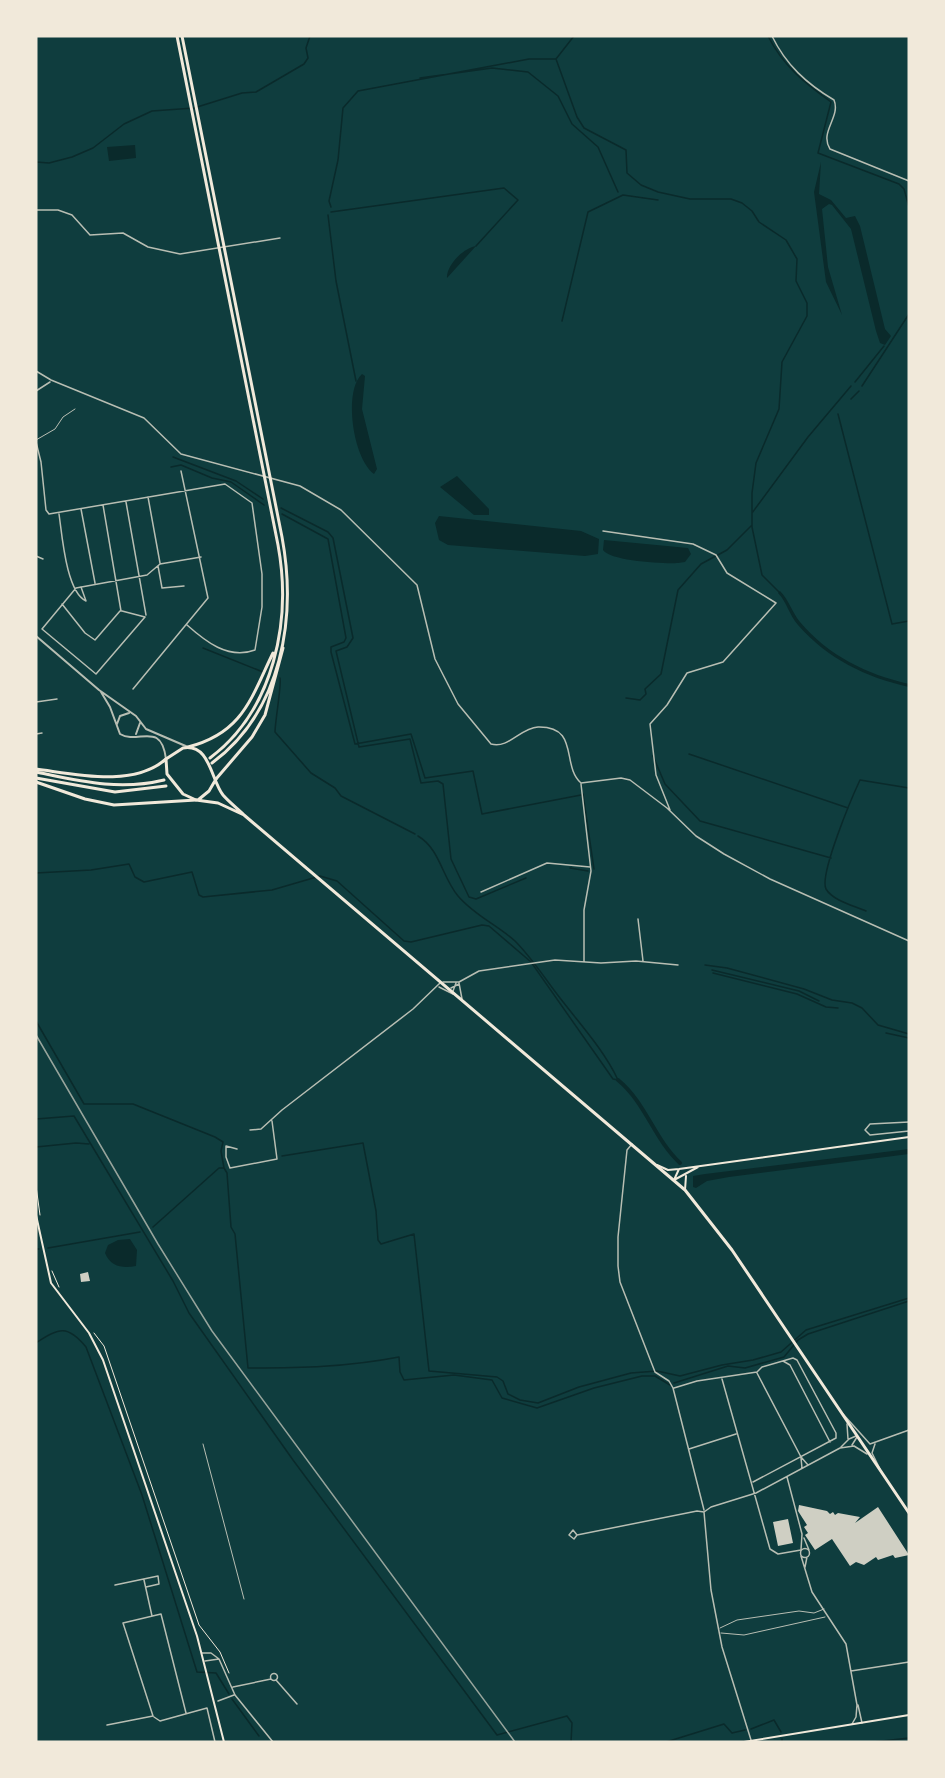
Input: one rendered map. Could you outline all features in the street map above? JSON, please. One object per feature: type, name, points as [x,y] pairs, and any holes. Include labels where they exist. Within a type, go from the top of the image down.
[{"type":"main road","points":[[177,36],[280,559],[282,603],[276,649],[267,681],[253,711],[229,742],[210,758]]},
{"type":"main road","points":[[182,36],[284,551],[288,596],[282,645],[268,694],[254,720],[239,740],[213,763]]},
{"type":"main road","points":[[197,800],[209,792],[216,779],[252,737],[265,716],[284,652],[282,645]]},
{"type":"main road","points":[[36,770],[117,775],[147,772],[177,750],[217,736],[237,719],[260,686],[276,649]]},
{"type":"main road","points":[[188,747],[202,755],[223,795],[244,815],[453,990],[685,1190],[719,1232],[909,1513]]},
{"type":"main road","points":[[166,759],[166,769],[171,781],[183,794],[197,800]]},
{"type":"main road","points":[[36,770],[107,786],[140,785],[164,780]]},
{"type":"main road","points":[[36,780],[85,800],[114,805],[197,800],[218,803],[244,815]]},
{"type":"main road","points":[[36,780],[115,792],[166,786]]},
{"type":"main road","points":[[653,1162],[668,1170],[680,1169],[909,1137]]},
{"type":"main road","points":[[674,1180],[700,1166]]},
{"type":"main road","points":[[674,1180],[680,1169]]},
{"type":"main road","points":[[685,1190],[684,1180],[687,1174]]},
{"type":"main road","points":[[36,1215],[51,1283],[95,1342],[104,1360],[202,1653],[224,1742]]},
{"type":"main road","points":[[744,1742],[909,1715]]},
{"type":"street","points":[[772,36],[789,64],[807,83],[834,100],[836,110],[826,139],[830,149],[909,181]]},
{"type":"street","points":[[36,210],[58,210],[72,215],[90,236],[118,232],[148,247],[170,253],[204,251],[280,238]]},
{"type":"street","points":[[36,371],[51,380],[144,418],[181,453],[285,482],[316,494],[341,510],[413,580],[420,590],[435,659],[458,704],[488,742],[500,745],[532,728],[556,731],[567,742],[575,775],[581,783],[591,867],[584,910],[584,962]]},
{"type":"street","points":[[36,391],[51,380]]},
{"type":"street","points":[[36,441],[48,513],[227,485],[252,503],[262,591],[258,638],[253,651],[229,651],[214,647],[187,625]]},
{"type":"street","points":[[133,689],[208,598],[181,471]]},
{"type":"street","points":[[148,497],[162,588],[184,586]]},
{"type":"street","points":[[125,501],[140,576],[146,617],[96,674],[42,629],[74,589],[95,584],[140,576],[147,575],[159,565],[201,557]]},
{"type":"street","points":[[61,604],[93,640],[121,611],[118,580],[103,505]]},
{"type":"street","points":[[81,509],[95,584]]},
{"type":"street","points":[[58,513],[74,589],[86,601],[81,587]]},
{"type":"street","points":[[603,531],[689,543],[717,556],[727,573],[773,599],[776,605],[723,662],[687,673],[668,705],[650,724],[656,775],[670,811]]},
{"type":"street","points":[[36,556],[43,560]]},
{"type":"street","points":[[121,611],[146,617]]},
{"type":"street","points":[[36,636],[149,731],[188,747]]},
{"type":"street","points":[[58,655],[61,646]]},
{"type":"street","points":[[62,658],[70,654]]},
{"type":"street","points":[[99,690],[110,707],[123,736],[147,734],[158,739],[164,747],[166,759]]},
{"type":"street","points":[[36,702],[57,699]]},
{"type":"street","points":[[117,727],[120,716],[130,713]]},
{"type":"street","points":[[134,736],[140,730],[140,722]]},
{"type":"street","points":[[36,734],[42,733]]},
{"type":"street","points":[[581,783],[627,779],[670,811],[696,836],[730,858],[770,879],[909,942]]},
{"type":"street","points":[[481,892],[548,863],[591,867]]},
{"type":"street","points":[[638,919],[643,962]]},
{"type":"street","points":[[438,987],[453,990],[459,982],[479,971],[561,959],[584,962],[643,962],[678,965]]},
{"type":"street","points":[[250,1131],[260,1130],[438,987],[440,980],[459,982]]},
{"type":"street","points":[[459,982],[462,999]]},
{"type":"street","points":[[237,1149],[226,1146],[230,1168],[277,1159],[271,1120]]},
{"type":"street","points":[[909,1122],[870,1124],[865,1130],[870,1135],[909,1131]]},
{"type":"street","points":[[632,1144],[627,1150],[621,1202],[618,1266],[620,1282],[655,1371],[669,1381],[673,1388],[704,1512],[711,1590],[719,1633],[752,1741]]},
{"type":"street","points":[[673,1388],[697,1381],[758,1372],[762,1367],[793,1358],[797,1360],[836,1433],[836,1438],[753,1482]]},
{"type":"street","points":[[790,1365],[793,1360],[797,1360]]},
{"type":"street","points":[[782,1361],[790,1365],[830,1442]]},
{"type":"street","points":[[758,1372],[801,1457],[808,1465]]},
{"type":"street","points":[[722,1378],[771,1552],[778,1554],[789,1551],[809,1551]]},
{"type":"street","points":[[809,1402],[817,1398]]},
{"type":"street","points":[[841,1413],[849,1418],[866,1442],[876,1443],[909,1430]]},
{"type":"street","points":[[840,1448],[847,1440],[849,1433],[847,1421]]},
{"type":"street","points":[[688,1449],[737,1433]]},
{"type":"street","points":[[577,1535],[660,1517],[699,1510],[704,1512],[756,1493],[840,1448],[851,1446],[856,1443],[857,1437],[847,1440]]},
{"type":"street","points":[[876,1443],[872,1453],[881,1472]]},
{"type":"street","points":[[851,1446],[859,1448],[872,1458]]},
{"type":"street","points":[[801,1457],[802,1468]]},
{"type":"street","points":[[787,1476],[802,1534],[809,1551],[805,1571]]},
{"type":"street","points":[[802,1534],[801,1555],[809,1585],[846,1644],[862,1723]]},
{"type":"street","points":[[789,1551],[807,1557]]},
{"type":"street","points":[[115,1585],[158,1576],[159,1584],[146,1587]]},
{"type":"street","points":[[144,1579],[152,1616]]},
{"type":"street","points":[[186,1713],[161,1614],[123,1623],[153,1716],[160,1721],[207,1708],[215,1742]]},
{"type":"street","points":[[202,1653],[211,1653],[219,1659],[235,1695],[273,1742]]},
{"type":"street","points":[[204,1661],[219,1659]]},
{"type":"street","points":[[851,1671],[909,1662]]},
{"type":"street","points":[[271,1679],[270,1675],[275,1674],[276,1680],[297,1704]]},
{"type":"street","points":[[231,1688],[271,1679],[276,1680]]},
{"type":"street","points":[[218,1701],[235,1695]]},
{"type":"street","points":[[851,1724],[856,1717],[856,1701]]},
{"type":"street","points":[[107,1725],[153,1716]]},
{"type":"street","points":[[856,1717],[862,1723]]},
{"type":"lane","points":[[36,441],[55,429],[63,417],[75,409]]},
{"type":"lane","points":[[203,1444],[244,1599]]},
{"type":"lane","points":[[718,1628],[737,1620],[805,1611],[814,1613],[824,1609]]},
{"type":"lane","points":[[719,1633],[744,1635],[810,1622],[828,1615]]},
{"type":"path","points":[[50,1263],[61,1290]]},
{"type":"path","points":[[91,1330],[104,1346],[199,1625],[220,1652],[231,1677]]},
{"type":"water","points":[[135,145],[136,158],[109,161],[107,147]]},
{"type":"water","points":[[821,162],[819,194],[831,200],[846,218],[855,216],[860,226],[885,329],[891,336],[885,345],[880,343],[876,331],[851,229],[829,204],[822,209],[828,267],[842,315],[826,282],[814,192]]},
{"type":"water","points":[[476,246],[447,278],[449,268],[456,258]]},
{"type":"water","points":[[362,374],[365,376],[362,409],[377,469],[374,474],[361,454],[353,425],[353,395],[356,383]]},
{"type":"water","points":[[457,476],[489,509],[489,515],[474,515],[440,487]]},
{"type":"water","points":[[439,516],[581,531],[599,539],[598,554],[585,556],[448,545],[439,540],[435,523]]},
{"type":"water","points":[[604,540],[688,548],[691,554],[685,562],[678,563],[626,559],[608,554],[603,550]]},
{"type":"water","points":[[780,591],[800,622],[823,645],[863,669],[909,684],[909,687],[862,672],[822,648],[795,621],[778,593]]},
{"type":"water","points":[[909,1149],[909,1154],[729,1177],[707,1181],[696,1188],[693,1187],[693,1176]]},
{"type":"water","points":[[130,1239],[137,1250],[136,1266],[122,1267],[111,1262],[105,1253],[108,1245],[118,1240]]},
{"type":"building","points":[[88,1272],[90,1281],[81,1282],[80,1274]]},
{"type":"building","points":[[799,1505],[827,1511],[830,1514],[833,1512],[835,1515],[838,1513],[860,1517],[855,1523],[878,1507],[909,1555],[895,1558],[893,1555],[878,1560],[876,1557],[864,1565],[856,1562],[850,1566],[832,1539],[815,1550],[805,1535],[808,1533],[804,1527],[807,1525],[798,1511]]},
{"type":"building","points":[[788,1519],[793,1543],[778,1546],[773,1522]]},
{"type":"waterway","points":[[36,162],[49,163],[93,148],[124,124],[152,111],[194,108],[242,93],[256,92],[304,64],[308,58],[306,48],[310,36]]},
{"type":"waterway","points":[[574,36],[556,59],[577,117],[584,128],[626,150],[627,173],[641,185],[658,192],[690,199],[731,199],[742,203],[752,211],[759,222],[786,240],[797,259],[796,281],[807,303],[807,316],[782,362],[779,409],[756,463],[752,493],[752,527],[762,575],[779,592]]},
{"type":"waterway","points":[[768,36],[788,65],[831,102],[818,153],[899,184],[904,189],[909,207]]},
{"type":"waterway","points":[[331,207],[329,201],[338,160],[343,108],[358,91],[529,59],[556,59]]},
{"type":"waterway","points":[[420,78],[492,68],[528,72],[558,96],[572,124],[598,147],[618,192]]},
{"type":"waterway","points":[[331,212],[504,188],[518,200],[476,246]]},
{"type":"waterway","points":[[562,321],[588,212],[623,195],[658,200]]},
{"type":"waterway","points":[[328,215],[336,281],[356,381]]},
{"type":"waterway","points":[[862,386],[909,314]]},
{"type":"waterway","points":[[855,382],[884,346]]},
{"type":"waterway","points":[[752,513],[808,437],[851,386]]},
{"type":"waterway","points":[[851,399],[859,391]]},
{"type":"waterway","points":[[838,414],[892,624],[909,621]]},
{"type":"waterway","points":[[173,457],[236,481],[263,499]]},
{"type":"waterway","points":[[171,467],[181,465],[212,478],[231,482],[264,505]]},
{"type":"waterway","points":[[281,508],[328,532],[333,538],[353,638],[347,647],[336,651],[359,747],[410,739],[421,783],[438,781],[443,784],[451,859],[469,897],[476,899],[526,878]]},
{"type":"waterway","points":[[282,514],[328,539],[346,638],[344,642],[331,647],[331,652],[355,744],[411,734],[425,778],[473,771],[482,814],[581,795]]},
{"type":"waterway","points":[[626,698],[640,700],[646,694],[645,689],[661,674],[678,590],[701,564],[727,550],[751,526]]},
{"type":"waterway","points":[[203,648],[263,672]]},
{"type":"waterway","points":[[280,678],[275,732],[311,773],[335,788],[341,796],[415,834]]},
{"type":"waterway","points":[[689,754],[848,808]]},
{"type":"waterway","points":[[653,756],[665,784],[700,821],[831,858]]},
{"type":"waterway","points":[[866,911],[839,900],[826,889],[827,868],[837,836],[860,780],[909,788]]},
{"type":"waterway","points":[[583,794],[594,869]]},
{"type":"waterway","points":[[418,836],[431,848],[458,896],[471,909],[515,941],[528,955],[599,1048],[618,1080]]},
{"type":"waterway","points":[[36,873],[91,870],[129,864],[135,877],[144,882],[192,872],[199,895],[203,897],[272,890],[320,876],[337,881],[404,941],[411,942],[482,925],[489,926],[531,962],[613,1079],[618,1080]]},
{"type":"waterway","points":[[570,868],[588,871]]},
{"type":"waterway","points":[[705,965],[727,968],[804,989],[832,1000],[852,1003],[862,1008],[878,1025],[909,1034]]},
{"type":"waterway","points":[[712,970],[799,991],[819,1001]]},
{"type":"waterway","points":[[713,973],[797,994],[826,1007],[838,1008]]},
{"type":"waterway","points":[[36,1021],[84,1104],[133,1104],[215,1137],[223,1142],[221,1151],[224,1168]]},
{"type":"waterway","points":[[886,1033],[909,1038]]},
{"type":"waterway","points":[[618,1080],[636,1099],[663,1143],[680,1163]]},
{"type":"waterway","points":[[36,1119],[74,1116],[173,1281],[189,1313],[293,1460],[497,1735],[567,1716],[572,1723],[571,1742]]},
{"type":"waterway","points":[[282,1156],[363,1143],[376,1211],[378,1240],[381,1244],[414,1234],[429,1371],[497,1377],[503,1381],[508,1394],[520,1400],[538,1403],[579,1387],[631,1373],[657,1371],[680,1376],[753,1360],[781,1352],[806,1330],[909,1298]]},
{"type":"waterway","points":[[36,1147],[89,1144]]},
{"type":"waterway","points":[[153,1227],[219,1168],[224,1168],[227,1173],[231,1227],[235,1234],[248,1368],[324,1366],[399,1357],[400,1372],[404,1380],[454,1375],[492,1380],[502,1398],[537,1408],[594,1388],[642,1376],[655,1376],[670,1385]]},
{"type":"waterway","points":[[48,1248],[140,1232]]},
{"type":"waterway","points":[[674,1383],[728,1366],[745,1368],[784,1357],[798,1340],[808,1334],[909,1301]]},
{"type":"waterway","points":[[36,1343],[57,1331],[63,1331],[74,1335],[86,1347],[142,1495],[197,1672],[216,1673],[229,1694]]},
{"type":"waterway","points":[[232,1699],[259,1736]]},
{"type":"waterway","points":[[751,1729],[774,1720],[781,1732]]},
{"type":"waterway","points":[[666,1742],[724,1724],[732,1733],[745,1730]]},
{"type":"waterway","points":[[873,1742],[909,1738]]},
{"type":"railway","points":[[36,1035],[158,1244],[212,1331],[515,1742]]}]
